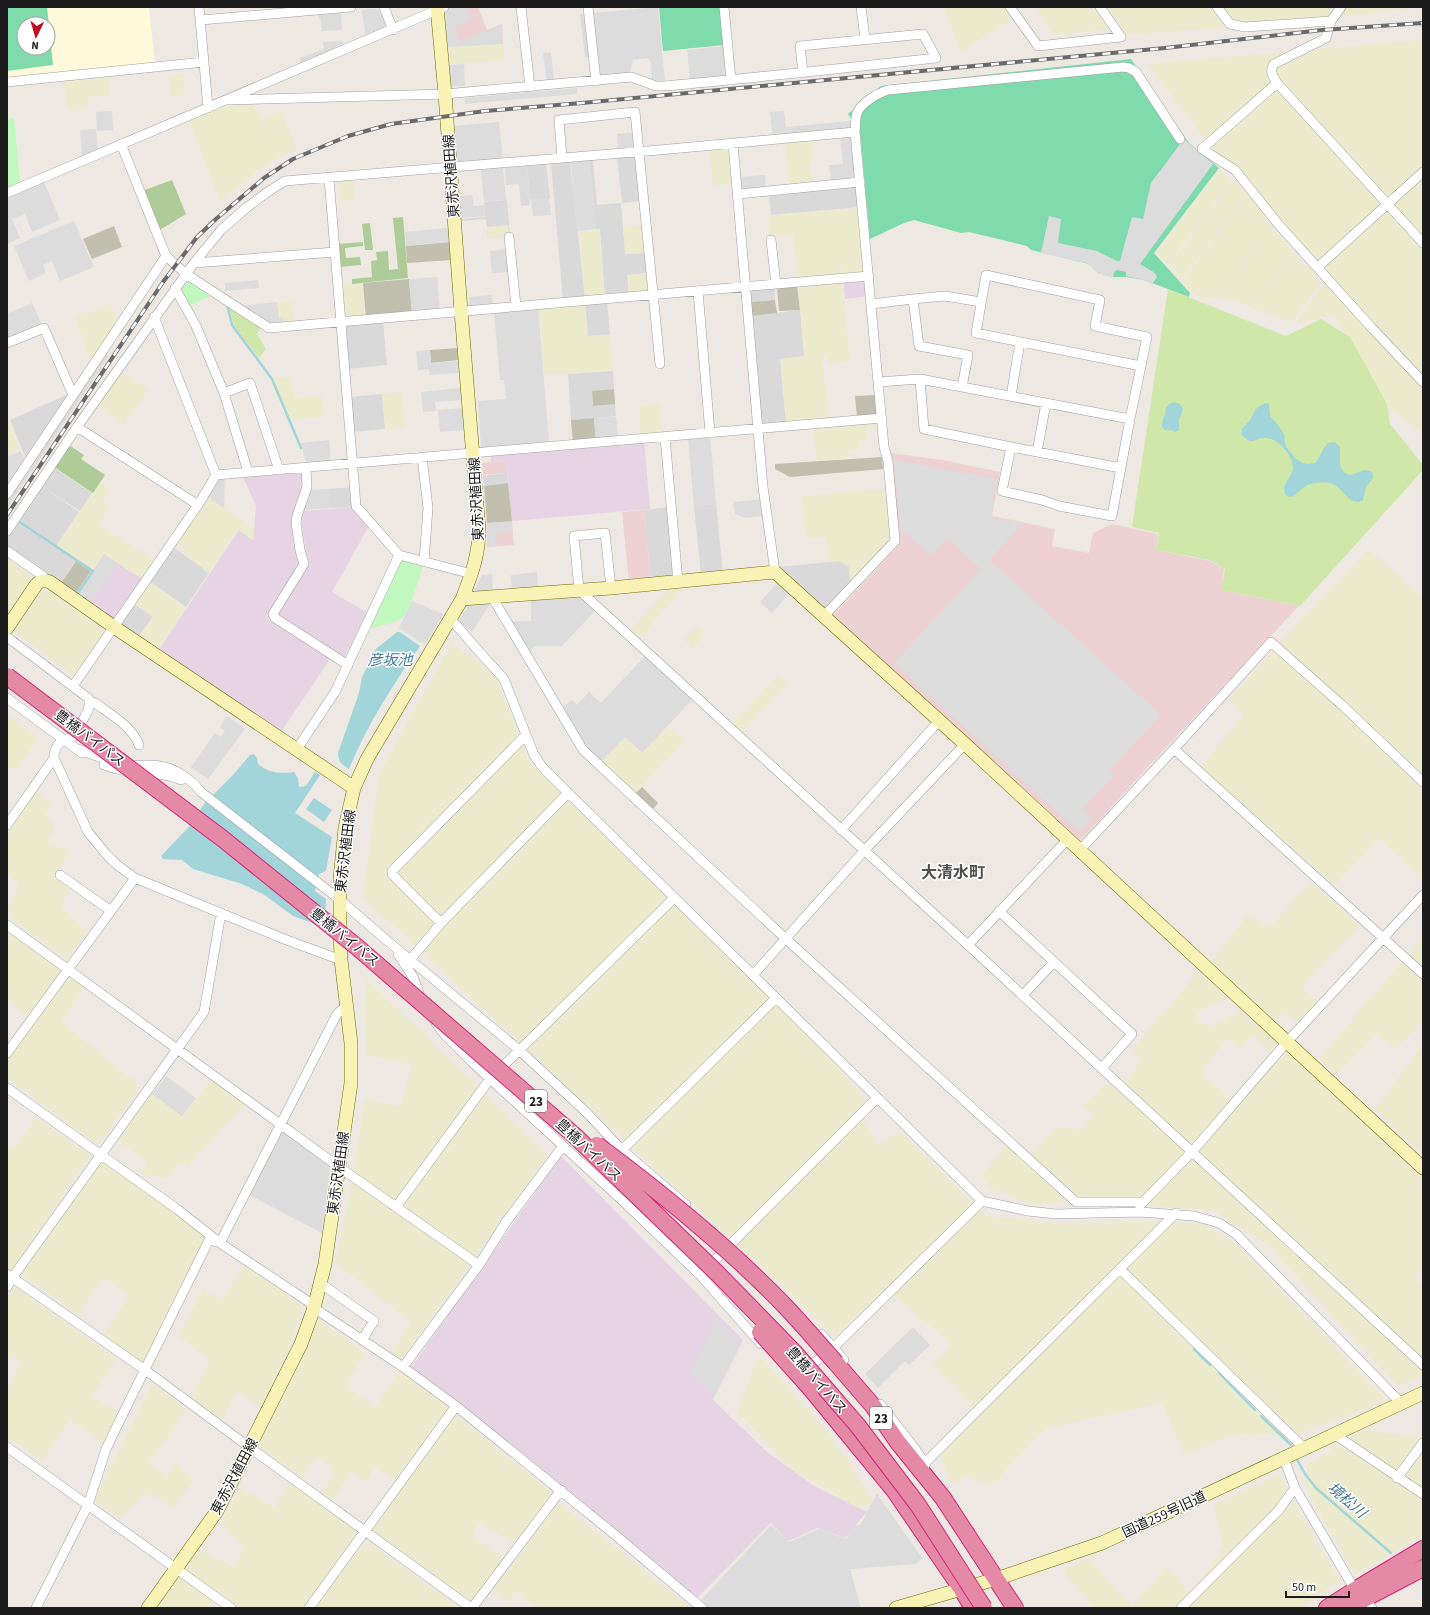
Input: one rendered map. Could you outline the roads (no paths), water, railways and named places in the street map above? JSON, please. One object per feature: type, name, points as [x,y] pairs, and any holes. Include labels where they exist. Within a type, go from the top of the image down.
[{"type":"highway","name":"豊橋バイパス","points":[[7,676],[223,839],[321,918],[363,952],[576,1136],[695,1251],[794,1352],[858,1426],[918,1505],[984,1608]]},
{"type":"highway","name":"23","points":[[525,1091],[659,1192],[735,1258],[835,1355],[897,1441],[924,1468],[1015,1608]]},
{"type":"highway","name":"23","points":[[695,1251],[707,1274],[811,1389],[894,1490],[961,1588],[972,1608]]},
{"type":"highway","points":[[1361,1601],[1423,1549]]},
{"type":"highway","points":[[1327,1608],[1361,1601],[1423,1568]]},
{"type":"street","points":[[199,7],[208,108]]},
{"type":"street","points":[[200,20],[291,10],[351,7]]},
{"type":"street","points":[[384,7],[393,30]]},
{"type":"street","points":[[521,7],[530,87]]},
{"type":"street","points":[[588,7],[596,81]]},
{"type":"street","points":[[731,80],[724,8],[734,7]]},
{"type":"street","points":[[861,7],[865,39]]},
{"type":"street","points":[[1010,7],[1038,46],[1122,37],[1100,7]]},
{"type":"street","points":[[1217,7],[1230,24],[1245,27],[1331,21]]},
{"type":"street","points":[[1341,7],[1331,21],[1326,38],[1274,64],[1271,74],[1277,83],[1423,242]]},
{"type":"street","points":[[7,193],[393,30],[439,8]]},
{"type":"street","name":"東赤沢植田線","points":[[148,1608],[217,1511],[301,1344],[314,1308],[325,1264],[351,1083],[351,1043],[341,960],[339,898],[345,828],[354,788],[367,759],[462,599],[472,574],[477,553],[479,530],[474,453],[461,310],[439,8]]},
{"type":"street","points":[[228,100],[445,94],[631,77],[656,86],[664,86],[803,73],[936,58],[923,34],[800,46],[803,73]]},
{"type":"street","points":[[7,82],[204,62]]},
{"type":"street","points":[[824,616],[895,540],[888,461],[884,447],[860,182],[856,132],[856,117],[859,109],[882,92],[888,90],[1123,67],[1129,68],[1136,72],[1180,138]]},
{"type":"street","points":[[1277,83],[1202,149],[1235,170],[1279,225],[1371,328],[1423,382]]},
{"type":"street","points":[[562,158],[559,120],[635,112],[660,364]]},
{"type":"street","points":[[7,531],[77,427],[154,317],[194,263],[221,230],[269,191],[285,181],[733,144],[856,132]]},
{"type":"street","points":[[121,144],[166,256],[186,274],[269,328],[461,310],[869,276]]},
{"type":"street","points":[[733,144],[758,429],[766,509],[775,572],[939,721],[1423,1168]]},
{"type":"street","points":[[1318,267],[1423,172]]},
{"type":"street","points":[[329,178],[356,506],[399,555],[472,574]]},
{"type":"street","points":[[738,194],[860,182]]},
{"type":"street","points":[[509,237],[516,306]]},
{"type":"street","points":[[771,240],[776,284]]},
{"type":"street","points":[[194,263],[335,252]]},
{"type":"street","points":[[7,494],[166,256]]},
{"type":"street","points":[[1011,447],[1002,491],[1042,500],[1059,506],[1112,516],[1141,366],[1146,337],[1095,326],[1100,300],[986,275],[976,333],[1141,366]]},
{"type":"street","points":[[175,288],[196,326],[224,393],[248,472]]},
{"type":"street","points":[[698,291],[710,433]]},
{"type":"street","points":[[871,304],[945,296],[981,302]]},
{"type":"street","points":[[913,299],[919,346],[968,355],[962,387]]},
{"type":"street","points":[[154,317],[216,475]]},
{"type":"street","points":[[7,343],[44,328],[73,396]]},
{"type":"street","points":[[1011,396],[1020,342]]},
{"type":"street","points":[[878,382],[920,379],[1130,419]]},
{"type":"street","points":[[920,379],[924,429],[1121,468]]},
{"type":"street","points":[[224,393],[250,384],[279,470]]},
{"type":"street","points":[[1037,452],[1046,403]]},
{"type":"street","points":[[216,475],[882,418]]},
{"type":"street","points":[[77,427],[198,505]]},
{"type":"street","points":[[665,436],[678,582]]},
{"type":"street","points":[[422,457],[428,508],[424,561]]},
{"type":"street","points":[[306,468],[307,487],[296,523],[300,550],[304,564],[273,614],[275,618],[348,665]]},
{"type":"street","points":[[74,686],[198,505],[216,475]]},
{"type":"street","points":[[611,588],[604,533],[574,536],[579,590],[1023,995],[1423,1365]]},
{"type":"street","points":[[7,551],[43,576],[45,580],[354,788]]},
{"type":"street","points":[[297,749],[334,692],[399,555]]},
{"type":"street","points":[[462,599],[611,588],[775,572]]},
{"type":"street","points":[[7,628],[38,582],[45,580]]},
{"type":"street","points":[[492,597],[583,750],[786,939],[1076,1202],[1143,1202]]},
{"type":"street","points":[[451,619],[475,648],[504,679],[538,761],[568,793],[982,1201],[1028,1211],[1056,1214],[1140,1212],[1176,1213],[1208,1219],[1227,1227],[1236,1234],[1401,1403]]},
{"type":"street","points":[[7,637],[74,686],[90,701],[126,725],[140,744]]},
{"type":"street","points":[[1079,851],[1271,642],[1342,705],[1423,782]]},
{"type":"street","points":[[7,698],[78,749],[124,765],[166,767],[183,776],[201,792],[339,898],[385,939],[518,1049],[585,1111],[622,1150],[730,1243],[788,1298],[835,1355]]},
{"type":"street","points":[[7,825],[54,758],[56,748],[63,739],[73,737],[88,711],[90,701]]},
{"type":"street","points":[[841,830],[939,721]]},
{"type":"street","points":[[441,923],[392,874],[392,871],[526,735]]},
{"type":"street","points":[[753,975],[864,851],[964,744]]},
{"type":"street","points":[[1174,749],[1423,974]]},
{"type":"street","points":[[54,758],[88,832],[111,859],[135,878],[284,939],[341,960]]},
{"type":"street","points":[[410,960],[441,923],[568,793]]},
{"type":"street","points":[[968,945],[1067,840]]},
{"type":"street","points":[[60,874],[111,911]]},
{"type":"street","points":[[7,1053],[135,878]]},
{"type":"street","points":[[1140,1212],[1140,1205],[1192,1152],[1286,1043],[1423,895]]},
{"type":"street","points":[[396,1207],[490,1079],[518,1049],[674,898]]},
{"type":"street","points":[[999,911],[1132,1034],[1102,1068]]},
{"type":"street","points":[[7,1287],[9,1276],[204,1012],[221,912]]},
{"type":"street","points":[[7,925],[339,1167],[479,1265]]},
{"type":"street","points":[[385,939],[397,951],[413,977],[426,1010],[457,1049],[700,1275],[793,1380],[866,1466],[894,1490]]},
{"type":"street","points":[[1023,995],[1054,962]]},
{"type":"street","points":[[594,1175],[622,1150],[776,998]]},
{"type":"street","points":[[220,1243],[337,1014],[347,1005]]},
{"type":"street","points":[[7,1088],[177,1209],[220,1243],[309,1302],[314,1308],[403,1367],[456,1406],[702,1608]]},
{"type":"street","points":[[700,1275],[730,1243],[877,1098]]},
{"type":"street","points":[[403,1367],[479,1265],[506,1222],[563,1146]]},
{"type":"street","points":[[793,1380],[835,1355],[982,1201]]},
{"type":"street","points":[[924,1468],[1176,1213]]},
{"type":"street","points":[[36,1608],[88,1505],[106,1448],[209,1240],[220,1243]]},
{"type":"street","points":[[1120,1269],[1305,1448]]},
{"type":"street","points":[[9,1276],[145,1370],[471,1608],[560,1490]]},
{"type":"street","points":[[320,1283],[374,1321],[362,1340]]},
{"type":"street","name":"国道259号旧道","points":[[896,1608],[996,1579],[1102,1543],[1423,1393]]},
{"type":"street","points":[[309,1608],[456,1406]]},
{"type":"street","points":[[1334,1434],[1397,1478],[1423,1494]]},
{"type":"street","points":[[1397,1478],[1423,1443]]},
{"type":"street","points":[[7,1447],[231,1608]]},
{"type":"street","points":[[1284,1458],[1295,1488],[1361,1601]]},
{"type":"street","points":[[1180,1608],[1278,1511],[1295,1488]]},
{"type":"water","points":[[1174,402],[1180,404],[1183,409],[1179,421],[1179,430],[1175,432],[1165,430],[1162,427],[1166,408],[1169,404]]},
{"type":"water","points":[[1265,403],[1269,404],[1270,416],[1284,434],[1287,448],[1296,459],[1302,463],[1315,463],[1325,446],[1331,442],[1335,442],[1340,447],[1340,464],[1343,471],[1350,475],[1365,470],[1372,472],[1373,478],[1366,487],[1363,500],[1354,502],[1335,485],[1327,482],[1309,485],[1290,497],[1285,495],[1284,487],[1292,472],[1293,464],[1285,449],[1272,439],[1264,438],[1249,441],[1242,435],[1242,429],[1250,420],[1256,409]]},
{"type":"water","name":"彦坂池","points":[[397,632],[400,632],[420,646],[381,706],[349,769],[341,763],[338,753],[359,693],[362,677],[376,649]]},
{"type":"water","points":[[254,754],[257,758],[258,764],[266,769],[279,773],[294,772],[298,778],[299,787],[306,786],[315,772],[320,775],[295,813],[332,837],[326,871],[319,874],[315,891],[326,899],[325,920],[318,925],[293,916],[263,894],[242,884],[193,869],[182,860],[163,859],[161,856],[188,828],[204,804],[233,775],[250,755]]},
{"type":"water","points":[[314,798],[332,810],[324,822],[306,809]]},
{"type":"waterway","points":[[227,304],[232,325],[272,379],[301,448]]},
{"type":"waterway","points":[[18,521],[93,571],[77,594],[78,595]]},
{"type":"waterway","points":[[107,614],[116,621]]},
{"type":"waterway","name":"境松川","points":[[1194,1349],[1210,1365]]},
{"type":"waterway","name":"境松川","points":[[1219,1373],[1255,1410]]},
{"type":"waterway","name":"境松川","points":[[1261,1416],[1291,1445]]},
{"type":"waterway","name":"境松川","points":[[1296,1458],[1305,1474],[1316,1488],[1391,1553]]},
{"type":"railway","points":[[7,515],[163,282],[197,237],[264,178],[293,159],[348,136],[391,124],[485,111],[1165,48],[1322,30],[1423,23]]},
{"type":"district","name":"大清水町","points":[[953,872]]}]
